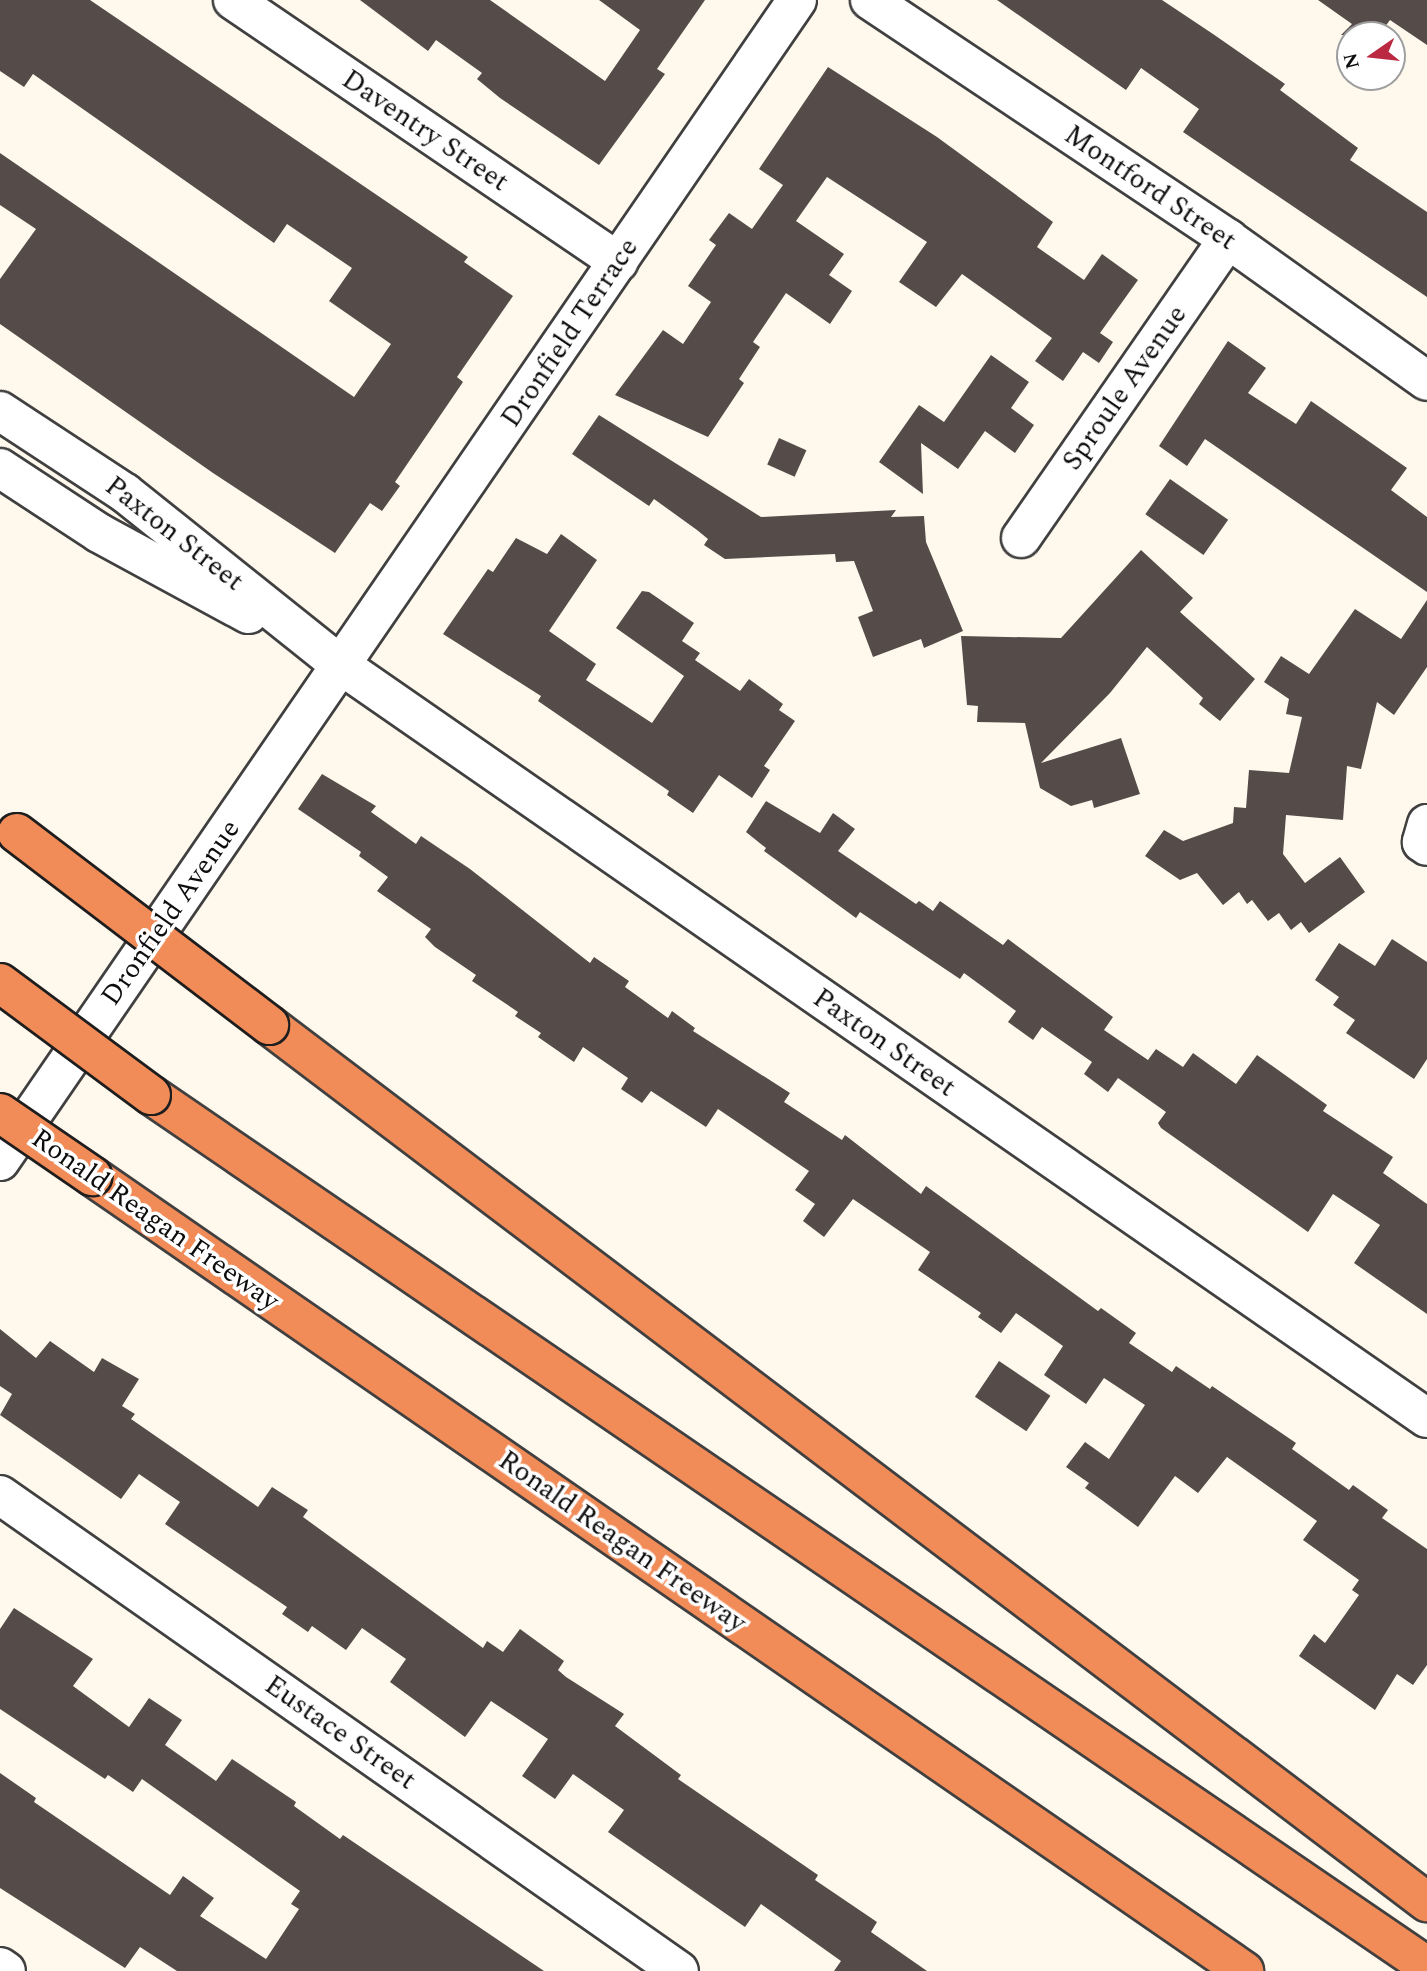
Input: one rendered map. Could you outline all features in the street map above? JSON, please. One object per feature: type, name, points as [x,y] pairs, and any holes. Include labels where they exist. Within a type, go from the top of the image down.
[{"type":"highway","points":[[8,826],[1427,1902]]},
{"type":"highway","points":[[0,984],[151,1095],[1427,1966]]},
{"type":"highway","name":"Ronald Reagan Freeway","points":[[0,1113],[1244,1971]]},
{"type":"street","name":"Daventry Street","points":[[233,0],[618,262]]},
{"type":"street","name":"Dronfield Terrace","points":[[342,666],[797,0]]},
{"type":"street","name":"Montford Street","points":[[870,0],[1228,239],[1427,381]]},
{"type":"street","name":"Sproule Avenue","points":[[1021,538],[1228,239]]},
{"type":"street","name":"Paxton Street","points":[[0,411],[124,493],[342,666],[1427,1419]]},
{"type":"street","name":"Paxton Street","points":[[0,468],[99,533],[342,666]]},
{"type":"street","name":"Dronfield Avenue","points":[[0,1161],[342,666]]},
{"type":"street","name":"Eustace Street","points":[[0,1495],[679,1971]]},
{"type":"street","points":[[0,1967],[6,1971]]},
{"type":"building","points":[[0,0],[90,0],[468,257],[464,262],[513,296],[457,377],[463,382],[395,482],[400,486],[382,511],[370,503],[335,553],[213,473],[0,324],[0,279],[36,229],[0,205],[0,153],[354,397],[391,344],[329,301],[352,268],[287,224],[274,243],[33,74],[24,87],[0,71]]},
{"type":"building","points":[[360,0],[490,0],[605,81],[640,30],[599,0],[705,0],[657,69],[665,74],[599,165],[500,98],[477,79],[482,73],[436,40],[428,51]]},
{"type":"building","points":[[997,0],[1162,0],[1213,34],[1285,84],[1280,90],[1358,148],[1350,160],[1427,212],[1427,297],[1183,132],[1199,109],[1141,68],[1126,90]]},
{"type":"building","points":[[1318,0],[1427,0],[1427,45],[1406,31],[1406,21],[1348,21]]},
{"type":"building","points":[[828,67],[937,137],[1053,222],[1037,247],[1084,280],[1102,254],[1138,280],[1100,333],[1113,342],[1099,363],[1083,352],[1063,381],[1035,361],[1052,338],[962,274],[936,307],[899,282],[927,242],[827,177],[796,221],[844,254],[829,275],[852,291],[830,324],[786,293],[753,342],[760,347],[739,379],[744,383],[708,437],[615,395],[663,330],[683,344],[711,302],[688,286],[716,245],[709,240],[729,213],[752,229],[783,185],[759,169]]},
{"type":"building","points":[[1228,341],[1266,368],[1248,393],[1296,424],[1311,401],[1407,468],[1391,490],[1427,517],[1427,592],[1205,439],[1187,466],[1159,446]]},
{"type":"building","points":[[991,355],[1029,382],[1011,408],[1034,425],[1015,453],[985,431],[958,469],[921,443],[923,494],[879,462],[919,405],[944,422]]},
{"type":"building","points":[[599,415],[761,517],[896,510],[891,517],[924,516],[926,542],[963,631],[924,648],[921,639],[873,657],[858,617],[873,611],[854,561],[836,562],[835,554],[725,559],[704,545],[708,539],[654,499],[649,506],[572,454]]},
{"type":"building","points":[[779,438],[806,450],[795,477],[767,464]]},
{"type":"building","points":[[1170,479],[1228,520],[1203,555],[1145,514]]},
{"type":"building","points":[[561,534],[597,560],[549,631],[596,664],[586,680],[652,723],[684,676],[616,628],[642,591],[649,592],[694,623],[682,641],[700,653],[695,660],[740,691],[749,679],[783,704],[779,710],[795,721],[764,766],[770,770],[752,798],[719,775],[693,813],[667,795],[669,791],[538,701],[541,696],[443,634],[488,569],[493,572],[516,538],[547,554]]},
{"type":"building","points":[[1141,550],[1193,598],[1180,612],[1255,679],[1220,721],[1199,704],[1203,698],[1147,647],[1110,693],[1041,763],[1121,738],[1140,794],[1094,808],[1092,800],[1071,806],[1040,788],[1025,723],[977,722],[978,706],[967,705],[961,636],[1061,638]]},
{"type":"building","points":[[1427,600],[1427,667],[1394,715],[1377,702],[1361,769],[1347,766],[1343,820],[1286,815],[1283,854],[1305,883],[1340,857],[1365,892],[1309,933],[1301,922],[1291,930],[1279,913],[1268,921],[1252,900],[1247,904],[1239,892],[1223,905],[1197,873],[1180,880],[1145,856],[1164,830],[1183,841],[1233,823],[1234,807],[1246,808],[1249,770],[1289,773],[1302,717],[1286,714],[1289,699],[1264,682],[1281,656],[1309,674],[1355,609],[1401,639]]},
{"type":"building","points":[[322,774],[376,806],[371,812],[416,844],[421,836],[470,869],[590,963],[594,957],[629,981],[625,987],[668,1018],[672,1011],[695,1028],[693,1031],[790,1093],[784,1102],[842,1140],[845,1135],[921,1194],[926,1186],[1098,1311],[1101,1308],[1136,1333],[1129,1343],[1172,1372],[1176,1366],[1210,1389],[1212,1386],[1296,1443],[1292,1449],[1349,1490],[1353,1485],[1388,1510],[1382,1518],[1427,1549],[1427,1665],[1413,1685],[1397,1674],[1375,1710],[1299,1656],[1314,1634],[1325,1643],[1359,1595],[1352,1590],[1359,1580],[1303,1540],[1317,1521],[1227,1457],[1198,1493],[1175,1476],[1138,1527],[1085,1488],[1089,1483],[1066,1467],[1085,1442],[1109,1459],[1145,1405],[1104,1378],[1086,1404],[1044,1375],[1063,1346],[1016,1313],[1001,1333],[978,1317],[981,1313],[918,1270],[930,1252],[853,1199],[824,1237],[803,1221],[815,1204],[795,1190],[809,1171],[718,1109],[706,1127],[651,1091],[642,1103],[621,1089],[628,1078],[583,1047],[574,1062],[538,1037],[541,1033],[515,1016],[518,1012],[472,981],[476,975],[425,937],[431,929],[377,891],[388,877],[359,856],[361,852],[298,809]]},
{"type":"building","points":[[766,801],[820,833],[833,813],[855,829],[838,851],[916,904],[919,901],[933,911],[940,901],[1003,945],[1008,939],[1113,1017],[1104,1030],[1148,1060],[1156,1049],[1183,1067],[1193,1053],[1236,1084],[1257,1055],[1327,1105],[1323,1111],[1393,1157],[1383,1173],[1427,1204],[1427,1314],[1354,1263],[1380,1225],[1333,1194],[1308,1232],[1161,1128],[1158,1123],[1166,1112],[1118,1078],[1108,1092],[1084,1074],[1092,1062],[1042,1027],[1033,1040],[1008,1022],[1016,1011],[964,973],[960,979],[860,912],[856,918],[764,851],[766,848],[746,832]]},
{"type":"building","points":[[1392,939],[1427,962],[1427,1059],[1414,1079],[1346,1033],[1355,1020],[1333,1005],[1339,997],[1315,980],[1339,943],[1375,966]]},
{"type":"building","points":[[0,1329],[36,1358],[50,1341],[94,1372],[102,1358],[139,1379],[122,1406],[135,1414],[131,1419],[258,1507],[272,1487],[308,1510],[303,1517],[483,1648],[487,1641],[503,1652],[520,1629],[564,1661],[558,1670],[566,1677],[624,1714],[615,1726],[681,1775],[678,1779],[818,1875],[815,1880],[877,1922],[871,1932],[927,1971],[834,1971],[841,1961],[761,1904],[745,1927],[608,1832],[624,1810],[573,1774],[555,1799],[522,1776],[548,1739],[491,1701],[465,1737],[390,1682],[406,1659],[362,1628],[346,1650],[312,1626],[308,1632],[282,1614],[287,1607],[165,1524],[180,1502],[139,1474],[121,1499],[0,1415],[12,1394],[0,1386]]},
{"type":"building","points":[[999,1361],[1050,1396],[1026,1431],[975,1397]]},
{"type":"building","points":[[14,1608],[93,1659],[73,1686],[129,1727],[149,1698],[182,1720],[165,1745],[216,1781],[232,1759],[296,1802],[294,1806],[340,1839],[343,1835],[544,1971],[177,1971],[140,1947],[125,1968],[0,1888],[0,1773],[36,1798],[34,1802],[170,1895],[183,1876],[214,1898],[200,1916],[266,1959],[299,1909],[291,1904],[300,1891],[142,1779],[133,1792],[108,1775],[105,1779],[0,1709],[0,1629]]}]
